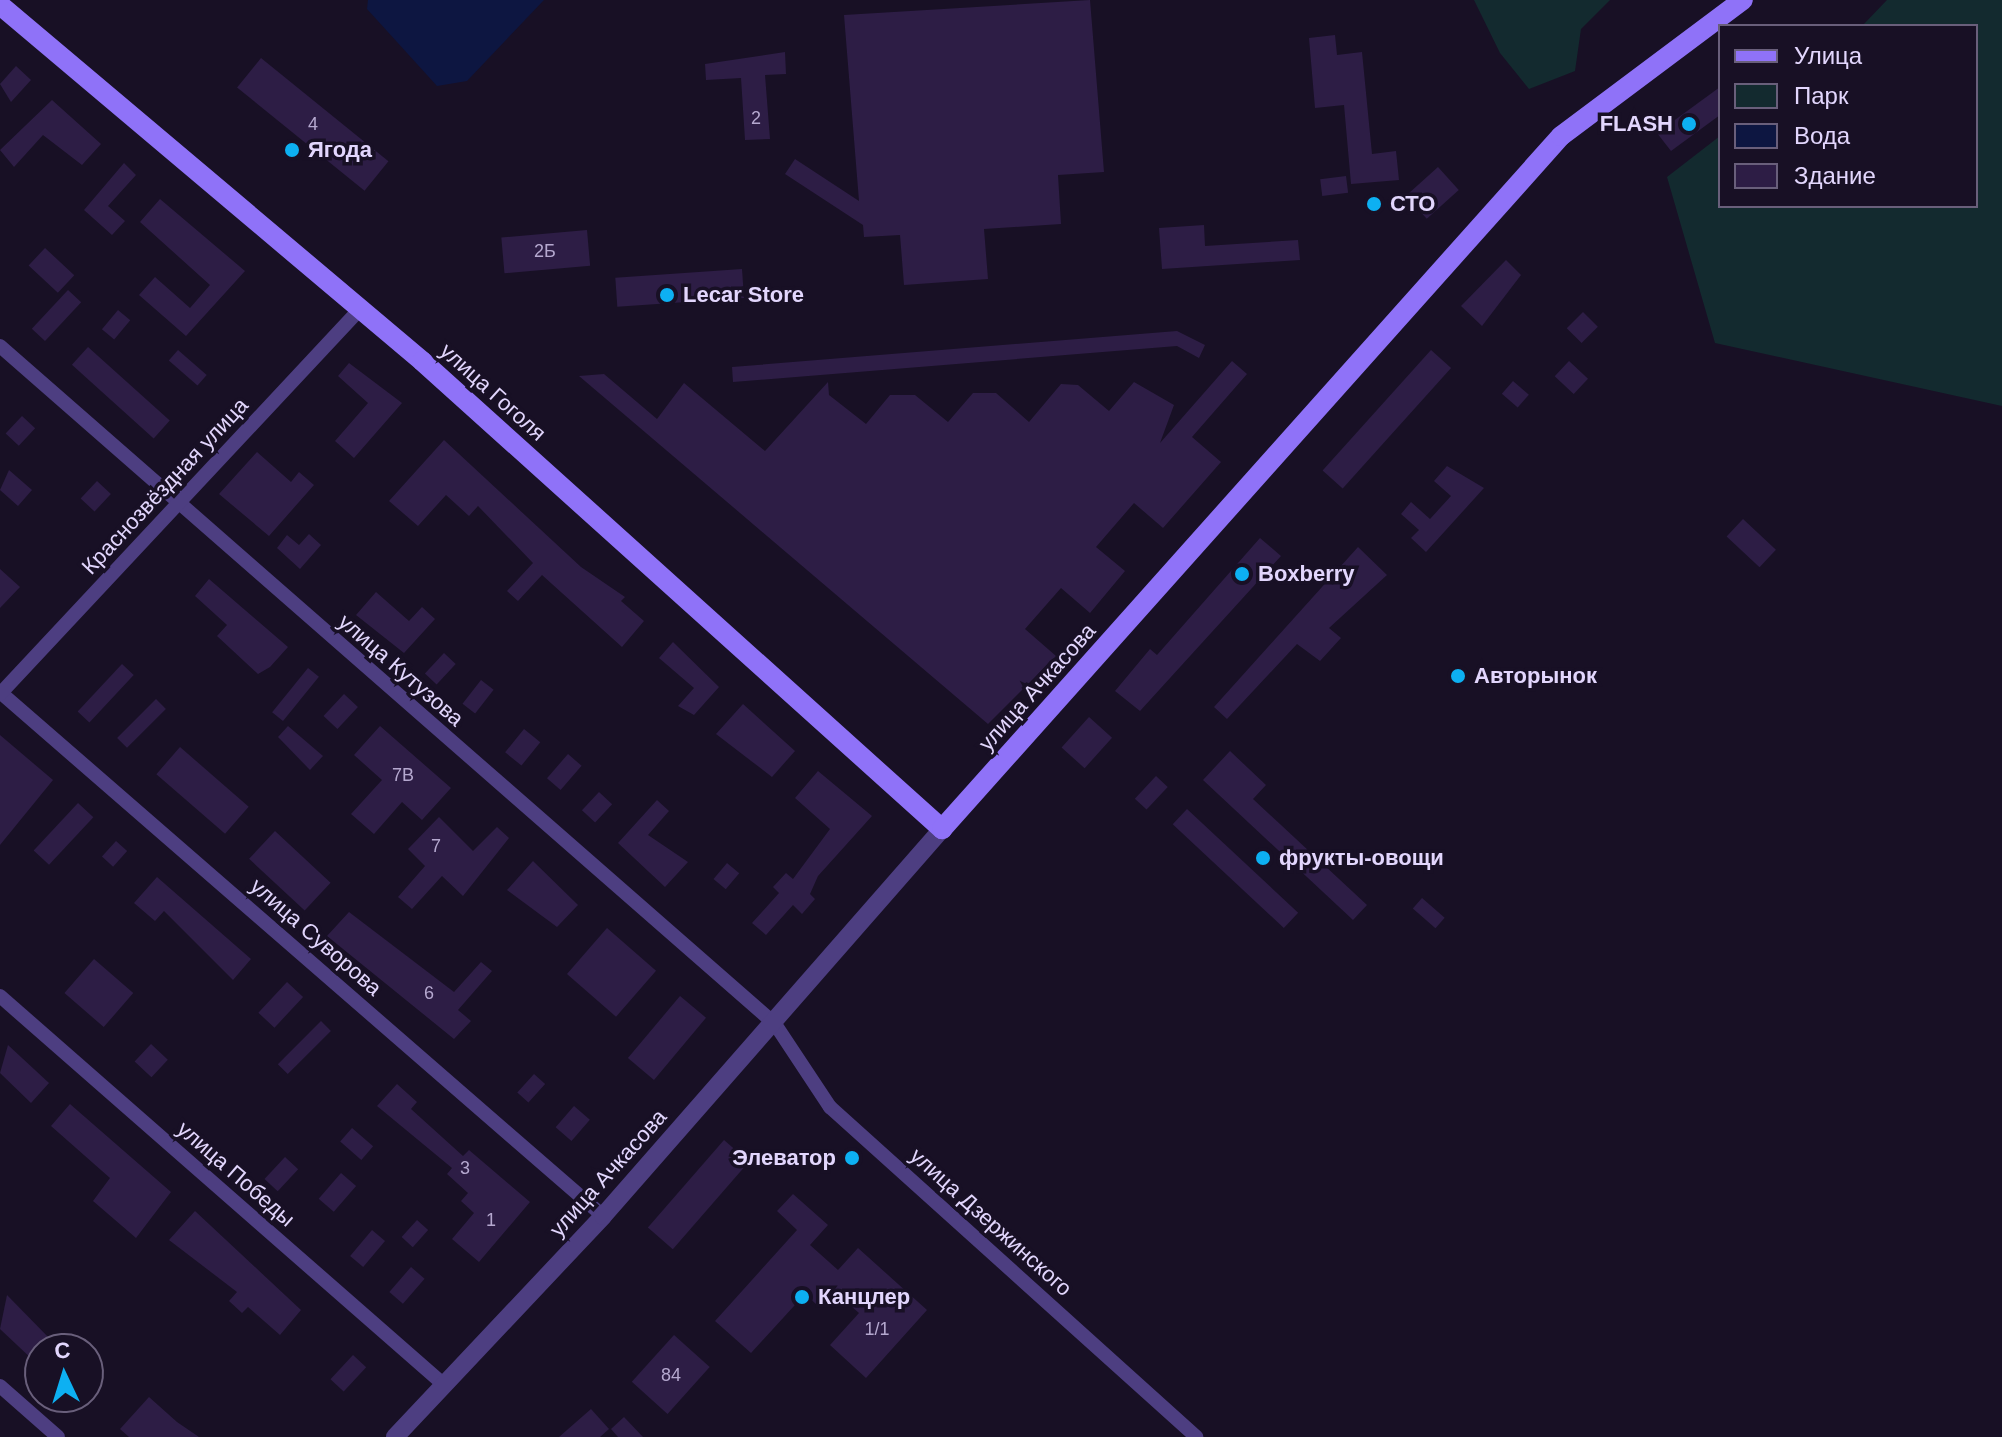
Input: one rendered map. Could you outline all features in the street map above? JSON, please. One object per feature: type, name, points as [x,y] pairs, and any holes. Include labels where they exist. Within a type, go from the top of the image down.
[{"type":"main road","name":"улица Ачкасова","points":[[942,829],[1561,136],[1743,0]]},
{"type":"main road","name":"улица Гоголя","points":[[0,5],[361,308],[942,829]]},
{"type":"street","name":"Краснозвёздная улица","points":[[0,693],[361,308]]},
{"type":"street","name":"улица Кутузова","points":[[0,346],[178,505],[775,1024]]},
{"type":"street","name":"улица Суворова","points":[[0,693],[603,1216]]},
{"type":"street","name":"улица Ачкасова","points":[[395,1437],[603,1216],[775,1024],[942,829]]},
{"type":"street","name":"улица Победы","points":[[0,996],[443,1384]]},
{"type":"street","name":"улица Дзержинского","points":[[775,1024],[830,1107],[1196,1437]]},
{"type":"street","points":[[0,1386],[58,1437]]},
{"type":"green space","points":[[1474,0],[1610,0],[1581,29],[1575,71],[1529,89],[1500,53]]},
{"type":"green space","points":[[1887,0],[2002,0],[2002,406],[1715,343],[1667,177],[1718,138],[1718,208],[1978,208],[1978,24],[1864,24]]},
{"type":"water","points":[[368,0],[544,0],[467,81],[437,86],[367,9]]},
{"type":"building","points":[[1090,0],[1104,172],[1058,175],[1061,224],[984,229],[988,279],[904,285],[900,235],[864,237],[863,225],[785,174],[795,159],[859,201],[844,15]]},
{"type":"building","points":[[1335,35],[1337,55],[1362,52],[1372,154],[1396,151],[1399,180],[1351,184],[1344,105],[1315,108],[1309,38]]},
{"type":"building","points":[[785,52],[786,74],[765,75],[770,139],[745,140],[741,78],[706,80],[705,64]]},
{"type":"building","points":[[261,58],[388,161],[365,191],[237,88]]},
{"type":"building","points":[[16,66],[31,80],[11,102],[0,84]]},
{"type":"building","name":"FLASH","points":[[1718,88],[1718,116],[1671,151],[1657,133]]},
{"type":"building","points":[[52,100],[101,144],[82,165],[43,135],[14,167],[0,150]]},
{"type":"building","points":[[124,163],[136,175],[108,206],[125,221],[112,235],[84,210]]},
{"type":"building","points":[[1438,167],[1459,190],[1427,219],[1406,196]]},
{"type":"building","points":[[1346,176],[1348,193],[1322,196],[1320,179]]},
{"type":"building","points":[[160,199],[245,271],[186,336],[139,295],[155,277],[190,308],[210,285],[140,222]]},
{"type":"building","points":[[1204,225],[1205,246],[1298,240],[1300,260],[1162,269],[1159,228]]},
{"type":"building","points":[[587,230],[590,266],[504,273],[501,237]]},
{"type":"building","points":[[45,248],[74,275],[58,293],[29,266]]},
{"type":"building","points":[[1506,260],[1521,275],[1482,326],[1461,306]]},
{"type":"building","points":[[742,269],[744,298],[617,307],[615,278]]},
{"type":"building","points":[[68,290],[81,302],[45,341],[32,329]]},
{"type":"building","points":[[118,310],[130,320],[114,339],[102,329]]},
{"type":"building","points":[[1583,312],[1598,327],[1582,343],[1567,328]]},
{"type":"building","points":[[1177,331],[1205,345],[1199,358],[1177,346],[733,382],[732,367]]},
{"type":"building","points":[[88,347],[170,421],[154,438],[72,365]]},
{"type":"building","points":[[178,350],[207,375],[197,385],[169,361]]},
{"type":"building","points":[[1431,350],[1451,368],[1343,488],[1323,470]]},
{"type":"building","points":[[1232,361],[1247,374],[1192,437],[1221,462],[1163,528],[1134,503],[1096,547],[1125,571],[1090,613],[1061,588],[1025,629],[1056,656],[988,724],[579,376],[604,374],[657,419],[684,383],[765,451],[828,382],[829,395],[866,424],[890,395],[915,395],[948,422],[973,393],[996,393],[1029,422],[1061,384],[1078,385],[1109,411],[1134,382],[1174,405],[1160,443]]},
{"type":"building","points":[[1569,361],[1588,379],[1574,394],[1555,376]]},
{"type":"building","points":[[349,363],[402,403],[354,458],[335,441],[368,403],[338,376]]},
{"type":"building","points":[[1513,381],[1529,395],[1518,408],[1502,394]]},
{"type":"building","points":[[22,416],[35,428],[19,446],[6,434]]},
{"type":"building","points":[[444,440],[581,567],[625,597],[621,601],[644,621],[622,647],[542,575],[518,601],[507,591],[533,563],[478,506],[469,516],[446,495],[418,526],[389,501]]},
{"type":"building","points":[[257,452],[291,482],[299,472],[314,485],[269,536],[219,494]]},
{"type":"building","points":[[1447,466],[1484,488],[1426,552],[1411,538],[1419,530],[1401,514],[1411,502],[1430,519],[1451,496],[1434,481]]},
{"type":"building","points":[[9,470],[32,490],[18,506],[0,490]]},
{"type":"building","points":[[97,481],[111,494],[95,512],[81,499]]},
{"type":"building","points":[[1743,519],[1776,550],[1760,567],[1727,537]]},
{"type":"building","points":[[309,534],[321,545],[300,569],[277,548],[287,535],[299,545]]},
{"type":"building","points":[[1260,538],[1281,556],[1140,711],[1115,691],[1150,649],[1157,655]]},
{"type":"building","points":[[1358,547],[1387,575],[1329,628],[1341,638],[1320,661],[1297,644],[1227,719],[1214,707]]},
{"type":"building","points":[[0,569],[20,587],[0,608]]},
{"type":"building","points":[[209,579],[288,647],[270,667],[258,674],[217,636],[227,625],[195,596]]},
{"type":"building","points":[[376,592],[409,621],[422,607],[435,619],[404,653],[356,615]]},
{"type":"building","points":[[673,642],[719,687],[694,715],[678,706],[694,688],[659,658]]},
{"type":"building","points":[[444,653],[456,664],[437,684],[425,673]]},
{"type":"building","points":[[122,664],[134,675],[89,722],[78,712]]},
{"type":"building","points":[[308,668],[319,677],[283,721],[272,712]]},
{"type":"building","points":[[481,680],[494,690],[475,713],[463,704]]},
{"type":"building","points":[[344,694],[358,707],[337,729],[324,716]]},
{"type":"building","points":[[156,699],[166,709],[127,748],[117,738]]},
{"type":"building","points":[[743,704],[795,751],[772,777],[716,734]]},
{"type":"building","points":[[1089,717],[1112,738],[1085,768],[1062,747]]},
{"type":"building","points":[[288,726],[323,756],[310,770],[278,737]]},
{"type":"building","points":[[380,726],[451,788],[422,820],[402,802],[374,834],[351,814],[382,780],[354,755]]},
{"type":"building","points":[[524,729],[540,742],[521,766],[505,752]]},
{"type":"building","points":[[0,735],[53,780],[0,845]]},
{"type":"building","points":[[180,747],[249,807],[225,834],[156,774]]},
{"type":"building","points":[[1230,751],[1266,785],[1253,799],[1367,905],[1353,920],[1203,780]]},
{"type":"building","points":[[568,754],[582,766],[561,790],[547,778]]},
{"type":"building","points":[[818,771],[872,816],[818,876],[810,894],[815,899],[802,914],[793,905],[766,935],[752,923],[779,893],[773,887],[786,873],[793,879],[830,829],[795,798]]},
{"type":"building","points":[[1156,776],[1168,787],[1147,810],[1135,799]]},
{"type":"building","points":[[599,792],[612,804],[595,823],[582,810]]},
{"type":"building","points":[[657,800],[669,811],[648,835],[688,862],[665,887],[618,843]]},
{"type":"building","points":[[78,803],[93,817],[49,865],[34,851]]},
{"type":"building","points":[[1187,809],[1298,913],[1284,928],[1173,824]]},
{"type":"building","points":[[439,817],[473,851],[497,827],[509,838],[463,896],[442,876],[412,909],[398,897],[425,866],[408,849]]},
{"type":"building","points":[[275,831],[331,883],[305,911],[249,859]]},
{"type":"building","points":[[116,841],[127,851],[113,867],[102,857]]},
{"type":"building","points":[[533,861],[578,905],[557,927],[507,890]]},
{"type":"building","points":[[727,863],[739,873],[726,889],[714,879]]},
{"type":"building","points":[[157,877],[251,959],[233,980],[164,911],[155,921],[134,903]]},
{"type":"building","points":[[1422,898],[1445,918],[1435,928],[1413,909]]},
{"type":"building","points":[[349,912],[454,992],[481,962],[492,971],[458,1010],[471,1021],[454,1039],[327,936]]},
{"type":"building","points":[[607,928],[656,971],[616,1017],[567,974]]},
{"type":"building","points":[[94,959],[133,993],[104,1027],[64,993]]},
{"type":"building","points":[[287,982],[303,997],[274,1028],[258,1013]]},
{"type":"building","points":[[680,996],[706,1018],[654,1080],[628,1058]]},
{"type":"building","points":[[321,1021],[331,1031],[288,1074],[278,1064]]},
{"type":"building","points":[[151,1044],[168,1060],[151,1077],[135,1062]]},
{"type":"building","points":[[8,1045],[49,1083],[31,1103],[0,1073]]},
{"type":"building","points":[[534,1074],[545,1084],[528,1103],[517,1093]]},
{"type":"building","points":[[397,1084],[417,1102],[411,1109],[463,1156],[469,1150],[530,1202],[479,1262],[452,1239],[474,1213],[461,1201],[468,1193],[447,1174],[452,1168],[377,1106]]},
{"type":"building","points":[[70,1104],[171,1192],[136,1238],[93,1201],[110,1178],[51,1126]]},
{"type":"building","points":[[574,1106],[590,1120],[571,1141],[556,1127]]},
{"type":"building","points":[[352,1128],[373,1146],[361,1160],[340,1142]]},
{"type":"building","points":[[724,1140],[749,1162],[673,1249],[648,1228]]},
{"type":"building","points":[[285,1157],[298,1169],[278,1191],[265,1179]]},
{"type":"building","points":[[341,1173],[356,1186],[334,1212],[319,1199]]},
{"type":"building","points":[[793,1194],[828,1225],[810,1245],[838,1270],[858,1248],[927,1310],[866,1378],[830,1345],[859,1313],[830,1288],[816,1304],[805,1294],[751,1353],[715,1321],[797,1230],[777,1211]]},
{"type":"building","points":[[195,1211],[301,1310],[280,1335],[248,1307],[242,1313],[229,1301],[237,1292],[169,1240]]},
{"type":"building","points":[[417,1220],[428,1230],[413,1247],[402,1237]]},
{"type":"building","points":[[372,1230],[385,1241],[363,1267],[350,1256]]},
{"type":"building","points":[[411,1267],[425,1279],[403,1304],[389,1292]]},
{"type":"building","points":[[7,1295],[44,1333],[24,1333],[24,1352],[0,1329]]},
{"type":"building","points":[[674,1335],[710,1367],[668,1414],[632,1382]]},
{"type":"building","points":[[353,1355],[366,1367],[344,1391],[330,1379]]},
{"type":"building","points":[[149,1397],[199,1437],[129,1437],[120,1429]]},
{"type":"building","points":[[591,1409],[609,1429],[600,1437],[559,1437]]},
{"type":"building","points":[[624,1417],[643,1437],[618,1437],[611,1429]]},
{"type":"place","name":"FLASH","points":[[1689,124]]},
{"type":"place","name":"Ягода","points":[[292,150]]},
{"type":"place","name":"СТО","points":[[1374,204]]},
{"type":"place","name":"Lecar Store","points":[[667,295]]},
{"type":"place","name":"Boxberry","points":[[1242,574]]},
{"type":"place","name":"Авторынок","points":[[1458,676]]},
{"type":"place","name":"фрукты-овощи","points":[[1263,858]]},
{"type":"place","name":"Элеватор","points":[[852,1158]]},
{"type":"place","name":"Канцлер","points":[[802,1297]]}]
